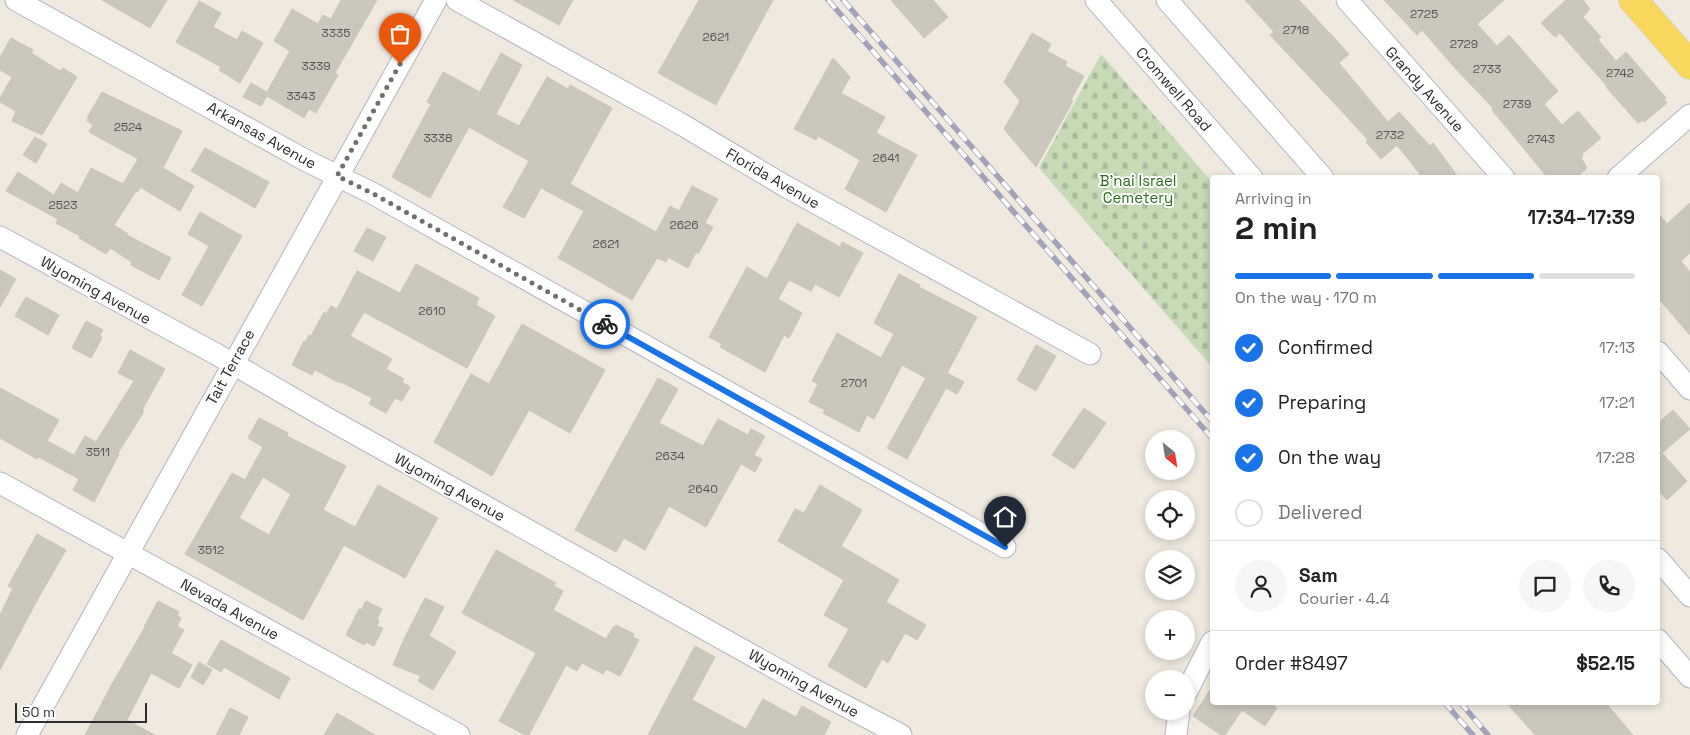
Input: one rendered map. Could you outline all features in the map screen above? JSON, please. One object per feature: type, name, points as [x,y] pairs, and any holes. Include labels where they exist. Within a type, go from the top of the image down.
[{"type":"main road","points":[[1633,0],[1690,65]]},
{"type":"street","name":"Arkansas Avenue","points":[[16,0],[303,158],[372,193],[1005,547]]},
{"type":"street","name":"Tait Terrace","points":[[27,735],[436,0]]},
{"type":"street","name":"Florida Avenue","points":[[457,0],[680,124],[785,186],[1090,354]]},
{"type":"street","name":"Cromwell Road","points":[[1096,0],[1249,175]]},
{"type":"street","points":[[1167,0],[1320,175]]},
{"type":"street","name":"Grandy Avenue","points":[[1347,0],[1501,175]]},
{"type":"street","points":[[1621,175],[1690,115]]},
{"type":"street","name":"Wyoming Avenue","points":[[0,237],[232,364],[799,681],[901,735]]},
{"type":"street","points":[[1660,354],[1690,389]]},
{"type":"street","name":"Nevada Avenue","points":[[0,483],[459,735]]},
{"type":"street","points":[[1660,561],[1690,596]]},
{"type":"street","points":[[1660,642],[1690,677]]},
{"type":"street","points":[[1195,675],[1210,646]]},
{"type":"street","points":[[1176,735],[1178,720]]},
{"type":"green space","name":"B’nai Israel Cemetery","points":[[1101,54],[1210,180],[1210,365],[1039,168]]},
{"type":"building","points":[[102,0],[167,0],[150,28]]},
{"type":"building","points":[[341,0],[377,0],[335,73],[338,75],[316,113],[309,109],[304,118],[267,96],[261,106],[243,97],[251,83],[267,92],[290,51],[274,41],[292,9],[318,24],[323,15],[331,19]]},
{"type":"building","points":[[513,0],[573,0],[559,25]]},
{"type":"building","points":[[699,0],[773,0],[716,105],[658,73]]},
{"type":"building","points":[[891,0],[933,0],[948,17],[924,38]]},
{"type":"building","points":[[1245,0],[1299,0],[1349,54],[1339,63],[1388,122],[1399,112],[1430,146],[1433,143],[1457,175],[1421,175],[1397,145],[1381,159],[1366,142],[1368,140],[1270,35],[1274,32]]},
{"type":"building","points":[[1384,0],[1504,0],[1477,24],[1497,46],[1509,35],[1558,91],[1544,104],[1562,125],[1578,111],[1601,138],[1582,154],[1583,156],[1581,157],[1587,168],[1579,175],[1546,175],[1492,110],[1493,108],[1422,30],[1417,35]]},
{"type":"building","points":[[1566,0],[1583,0],[1590,9],[1583,17],[1601,37],[1598,40],[1616,61],[1626,52],[1666,98],[1664,100],[1667,103],[1644,122],[1643,120],[1638,123],[1560,33],[1555,37],[1541,23]]},
{"type":"building","points":[[199,1],[221,13],[213,27],[237,40],[242,31],[263,43],[240,83],[219,70],[221,67],[176,42]]},
{"type":"building","points":[[1032,33],[1051,44],[1047,51],[1067,62],[1065,66],[1084,76],[1071,100],[1073,101],[1036,167],[1004,129],[1020,101],[1004,82]]},
{"type":"building","points":[[11,38],[33,50],[31,53],[60,71],[63,68],[77,77],[42,135],[12,121],[16,111],[0,102],[0,98],[12,77],[0,70],[0,57]]},
{"type":"building","points":[[501,53],[522,65],[496,114],[519,126],[547,77],[568,89],[570,85],[612,108],[570,184],[656,232],[670,206],[679,211],[692,186],[718,199],[705,223],[713,227],[688,268],[668,257],[666,262],[657,258],[632,300],[558,258],[584,211],[541,188],[524,218],[503,207],[529,161],[469,127],[430,198],[392,177],[431,104],[427,102],[443,72],[480,92]]},
{"type":"building","points":[[833,58],[850,77],[841,93],[885,117],[876,133],[917,155],[886,212],[845,189],[860,160],[818,136],[816,140],[794,129]]},
{"type":"building","points":[[102,92],[182,131],[163,168],[194,186],[180,211],[140,187],[114,225],[127,235],[171,258],[159,280],[131,265],[132,262],[110,248],[106,254],[79,238],[80,236],[56,223],[58,219],[6,191],[18,172],[54,195],[61,183],[78,193],[91,168],[123,184],[138,159],[89,132],[93,125],[87,121],[89,118],[87,118]]},
{"type":"building","points":[[35,137],[47,144],[36,163],[23,155]]},
{"type":"building","points":[[205,148],[269,182],[255,208],[191,171]]},
{"type":"building","points":[[1690,203],[1690,253],[1681,261],[1690,272],[1690,335],[1660,300],[1660,215],[1667,224]]},
{"type":"building","points":[[200,212],[242,236],[202,306],[182,295],[209,246],[188,234]]},
{"type":"building","points":[[797,223],[840,247],[842,242],[863,253],[839,297],[815,284],[811,291],[789,280],[778,299],[802,313],[789,338],[784,335],[765,372],[720,347],[722,344],[709,337],[747,267],[767,279]]},
{"type":"building","points":[[367,228],[386,237],[373,261],[354,251]]},
{"type":"building","points":[[416,264],[479,298],[476,305],[495,316],[467,368],[364,312],[350,336],[392,359],[386,369],[404,379],[402,382],[410,387],[402,401],[395,398],[386,413],[369,404],[372,398],[341,382],[315,370],[312,375],[292,365],[304,341],[306,342],[309,335],[311,336],[324,312],[326,314],[331,306],[337,309],[357,271],[400,293]]},
{"type":"building","points":[[0,270],[16,279],[0,307]]},
{"type":"building","points":[[899,274],[920,285],[919,287],[977,317],[947,373],[964,382],[957,394],[946,388],[907,459],[887,448],[926,378],[902,365],[874,419],[867,415],[859,432],[823,413],[825,410],[809,402],[818,384],[812,381],[837,333],[881,358],[894,334],[874,323]]},
{"type":"building","points":[[26,297],[59,315],[48,335],[15,316]]},
{"type":"building","points":[[86,321],[103,330],[100,335],[102,338],[91,358],[72,348]]},
{"type":"building","points":[[522,324],[605,370],[570,433],[529,410],[492,476],[434,442],[471,374],[489,384]]},
{"type":"building","points":[[1036,345],[1056,356],[1036,391],[1017,380]]},
{"type":"building","points":[[130,350],[165,369],[143,408],[143,413],[118,453],[94,502],[73,490],[79,479],[39,457],[37,459],[0,438],[0,388],[59,420],[47,441],[74,455],[85,436],[96,442],[134,381],[118,373]]},
{"type":"building","points":[[658,378],[678,389],[659,423],[703,446],[718,419],[748,435],[751,429],[765,436],[754,455],[762,459],[755,472],[741,464],[706,527],[669,506],[645,550],[624,538],[616,552],[575,530]]},
{"type":"building","points":[[1084,408],[1106,423],[1074,469],[1052,455]]},
{"type":"building","points":[[1673,410],[1690,429],[1662,453],[1687,481],[1667,500],[1660,492],[1660,421]]},
{"type":"building","points":[[259,418],[288,433],[287,436],[346,466],[323,510],[355,527],[378,485],[438,518],[405,578],[344,545],[303,620],[185,554],[232,473],[245,480],[263,447],[248,438]],"holes":[[[263,477],[291,494],[269,535],[239,518]]]},
{"type":"building","points":[[820,485],[862,510],[841,546],[899,580],[886,602],[926,625],[917,640],[905,633],[888,663],[882,659],[866,688],[828,666],[849,629],[824,615],[844,580],[778,541],[795,509],[804,513]]},
{"type":"building","points":[[37,534],[66,550],[0,670],[0,615],[13,588],[8,586]]},
{"type":"building","points":[[496,550],[556,583],[554,586],[563,591],[553,610],[606,639],[616,625],[634,634],[633,637],[639,640],[620,676],[606,669],[603,674],[582,663],[577,671],[566,665],[529,735],[525,735],[499,721],[536,653],[462,613]]},
{"type":"building","points":[[425,598],[444,607],[429,636],[456,652],[433,690],[418,681],[421,676],[393,665]]},
{"type":"building","points":[[158,601],[179,612],[177,616],[181,618],[177,626],[184,630],[171,653],[192,665],[179,688],[151,673],[127,720],[155,735],[85,735],[145,627]]},
{"type":"building","points":[[366,601],[382,609],[377,619],[379,620],[377,626],[383,628],[374,646],[366,642],[364,645],[346,635],[359,609],[361,610]]},
{"type":"building","points":[[221,640],[290,678],[279,699],[224,667],[221,672],[207,664]]},
{"type":"building","points":[[695,646],[715,657],[692,700],[746,729],[763,699],[796,717],[802,706],[831,722],[824,735],[648,735]]},
{"type":"building","points":[[199,662],[212,670],[203,685],[191,677]]},
{"type":"building","points":[[1210,690],[1210,705],[1273,705],[1277,708],[1265,726],[1242,710],[1225,735],[1221,735],[1195,717],[1195,713]]},
{"type":"building","points":[[1509,705],[1608,705],[1633,735],[1535,735]]},
{"type":"building","points":[[230,708],[248,717],[239,735],[216,735]]},
{"type":"building","points":[[337,713],[375,735],[324,735]]},
{"type":"railway","points":[[828,0],[1210,436]]},
{"type":"railway","points":[[843,0],[1210,419]]},
{"type":"railway","points":[[1447,705],[1473,735]]},
{"type":"railway","points":[[1463,705],[1488,735]]},
{"type":"way so far","points":[[400,64],[337,176],[372,193],[605,324]]},
{"type":"route","points":[[605,324],[1005,547]]}]
